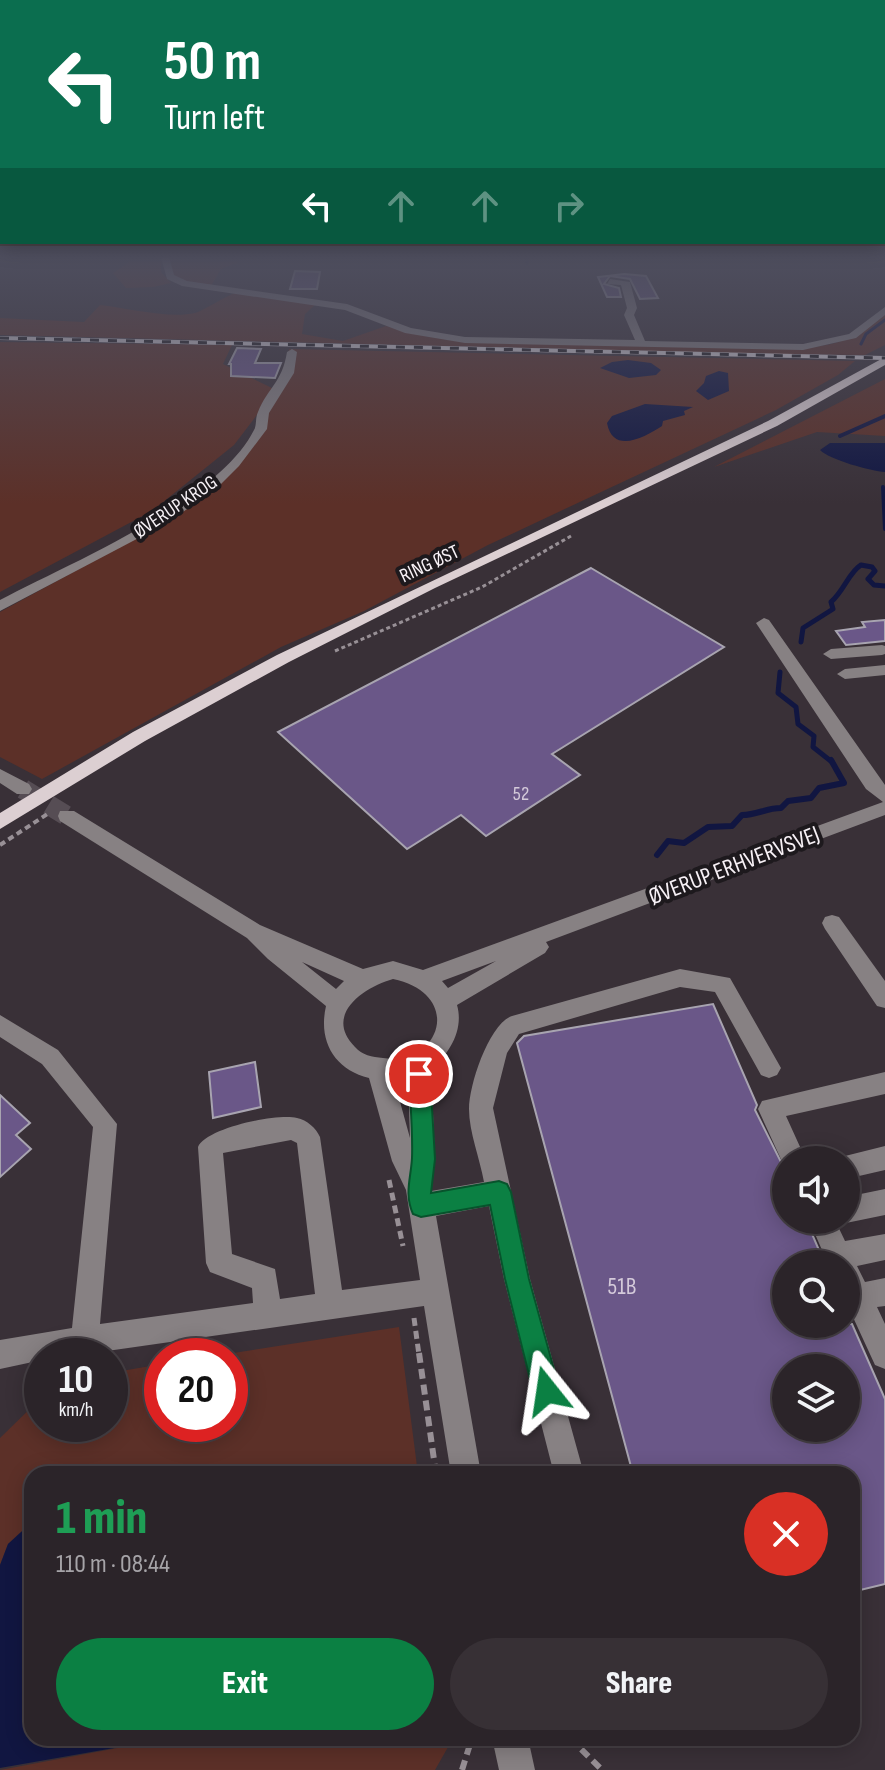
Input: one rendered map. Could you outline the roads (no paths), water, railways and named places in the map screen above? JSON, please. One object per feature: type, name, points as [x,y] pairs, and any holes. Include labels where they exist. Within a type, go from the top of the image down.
[{"type":"main road","name":"RING ØST","points":[[0,822],[153,730],[288,655],[785,416],[885,360]]},
{"type":"street","points":[[472,340],[781,347],[821,345],[840,340]]},
{"type":"street","points":[[640,340],[642,345]]},
{"type":"street","name":"ØVERUP KROG","points":[[0,606],[164,519],[214,483],[261,429],[263,413],[289,373],[292,352]]},
{"type":"street","points":[[764,623],[872,784],[885,796]]},
{"type":"street","points":[[831,654],[884,651]]},
{"type":"street","points":[[845,674],[885,670]]},
{"type":"street","points":[[0,775],[23,789]]},
{"type":"street","name":"ØVERUP ERHVERVSVEJ","points":[[425,978],[885,808]]},
{"type":"street","points":[[60,814],[253,931],[360,978]]},
{"type":"street","name":"ØVERUP ERHVERVSVEJ","points":[[445,1001],[583,921]]},
{"type":"street","points":[[832,923],[876,970],[885,999]]},
{"type":"street","points":[[253,931],[273,953],[314,981],[337,1003]]},
{"type":"street","points":[[393,970],[425,978],[437,988],[449,1014],[442,1042],[419,1063],[400,1070],[379,1070],[360,1064],[345,1053],[335,1037],[332,1020],[337,1003],[346,989],[360,978],[393,970]]},
{"type":"street","points":[[567,1466],[517,1279],[481,1108],[496,1049],[512,1026],[680,978],[722,984],[769,1068]]},
{"type":"street","points":[[0,1025],[50,1057],[105,1124],[85,1338]]},
{"type":"street","points":[[419,1063],[423,1159],[420,1196],[465,1466]]},
{"type":"street","points":[[379,1070],[404,1161],[420,1196]]},
{"type":"street","points":[[787,1146],[770,1109],[885,1083]]},
{"type":"street","points":[[267,1314],[265,1279],[219,1263],[210,1147],[223,1139],[294,1128],[308,1137],[330,1305]]},
{"type":"street","points":[[860,1164],[885,1158]]},
{"type":"street","points":[[420,1196],[499,1192]]},
{"type":"street","points":[[860,1207],[885,1202]]},
{"type":"street","points":[[860,1257],[885,1247]]},
{"type":"street","points":[[99,1338],[435,1291]]},
{"type":"street","points":[[871,1295],[883,1348]]},
{"type":"street","points":[[0,1355],[24,1349]]},
{"type":"street","points":[[512,1746],[517,1770]]},
{"type":"waterway","points":[[861,344],[863,340]]},
{"type":"waterway","points":[[840,436],[885,416]]},
{"type":"waterway","points":[[883,487],[885,529]]},
{"type":"waterway","points":[[801,642],[803,628],[833,609],[831,602],[861,565],[872,567],[875,571],[868,579],[874,585],[885,586]]},
{"type":"waterway","points":[[780,672],[778,693],[796,707],[798,724],[814,736],[813,747],[832,762]]},
{"type":"waterway","points":[[657,855],[668,841],[684,843],[708,827],[732,826],[742,815],[781,808],[788,801],[811,798],[819,788],[844,783],[831,760]]},
{"type":"tunnel","points":[[23,789],[67,816]]},
{"type":"railway","points":[[71,340],[885,358]]}]
